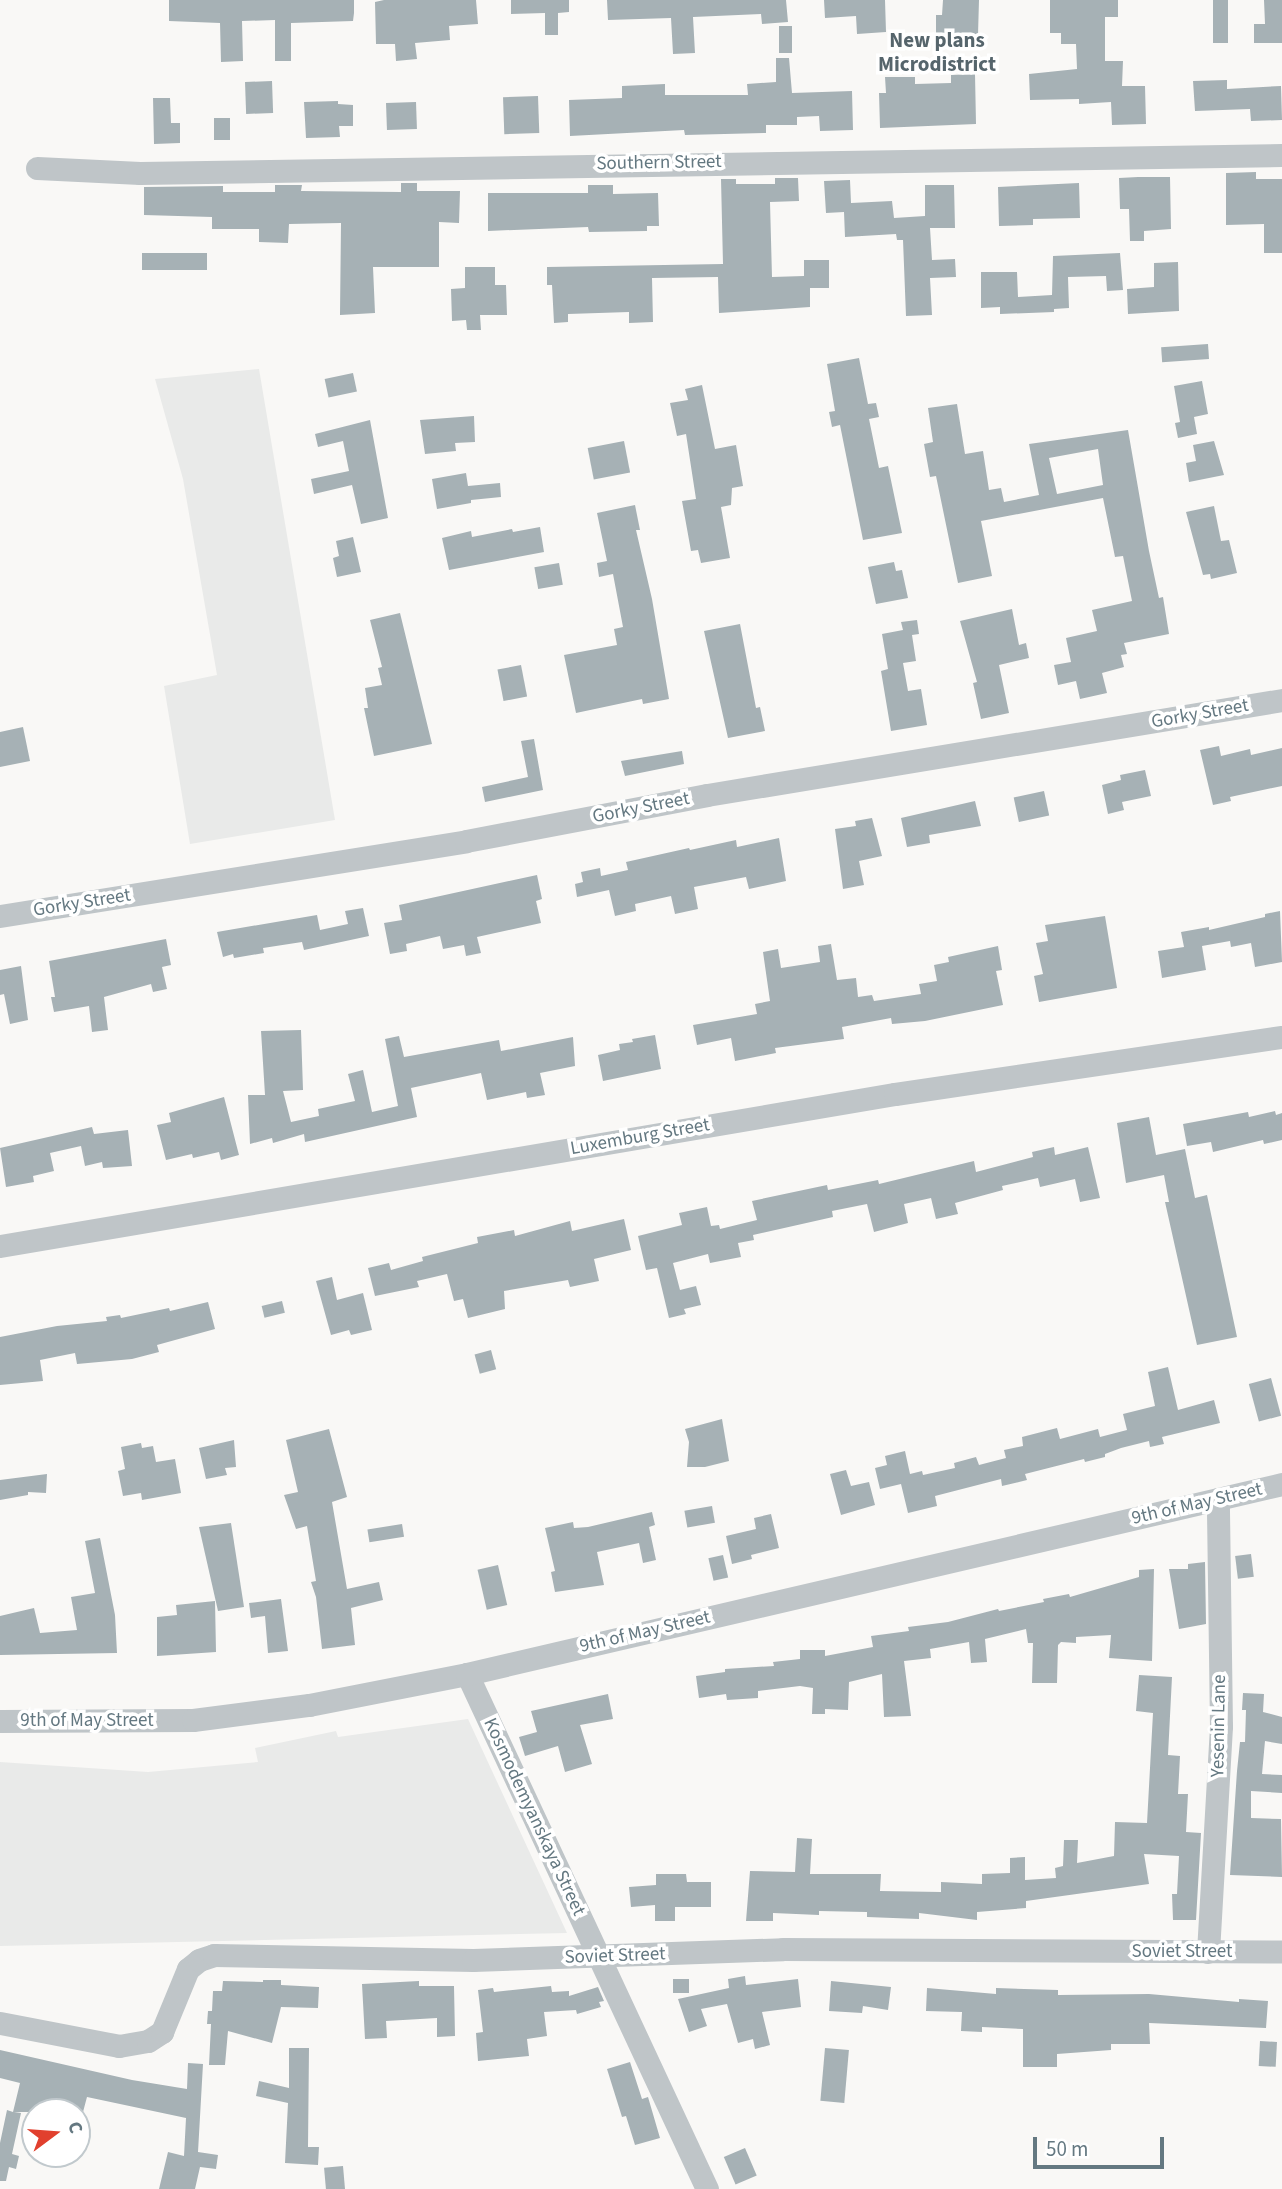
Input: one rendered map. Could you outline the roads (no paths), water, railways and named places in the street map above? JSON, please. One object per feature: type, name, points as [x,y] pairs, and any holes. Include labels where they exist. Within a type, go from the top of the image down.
[{"type":"street","name":"Southern Street","points":[[37,168],[140,173],[1282,155]]},
{"type":"street","name":"Gorky Street","points":[[0,916],[466,841],[707,796],[1282,700]]},
{"type":"street","name":"Luxemburg Street","points":[[0,1245],[895,1094],[1282,1037]]},
{"type":"street","name":"9th of May Street","points":[[0,1721],[215,1718],[309,1705],[467,1674],[1282,1484]]},
{"type":"street","name":"Yesenin Lane","points":[[1208,1952],[1221,1726],[1218,1499]]},
{"type":"street","name":"Kosmodemyanskaya Street","points":[[467,1674],[707,2189]]},
{"type":"street","name":"Soviet Street","points":[[0,2023],[119,2046],[148,2041],[162,2032],[188,1969],[199,1960],[214,1955],[473,1960],[783,1949],[1282,1952]]},
{"type":"district","name":"New plans Microdistrict","points":[[937,52]]}]
